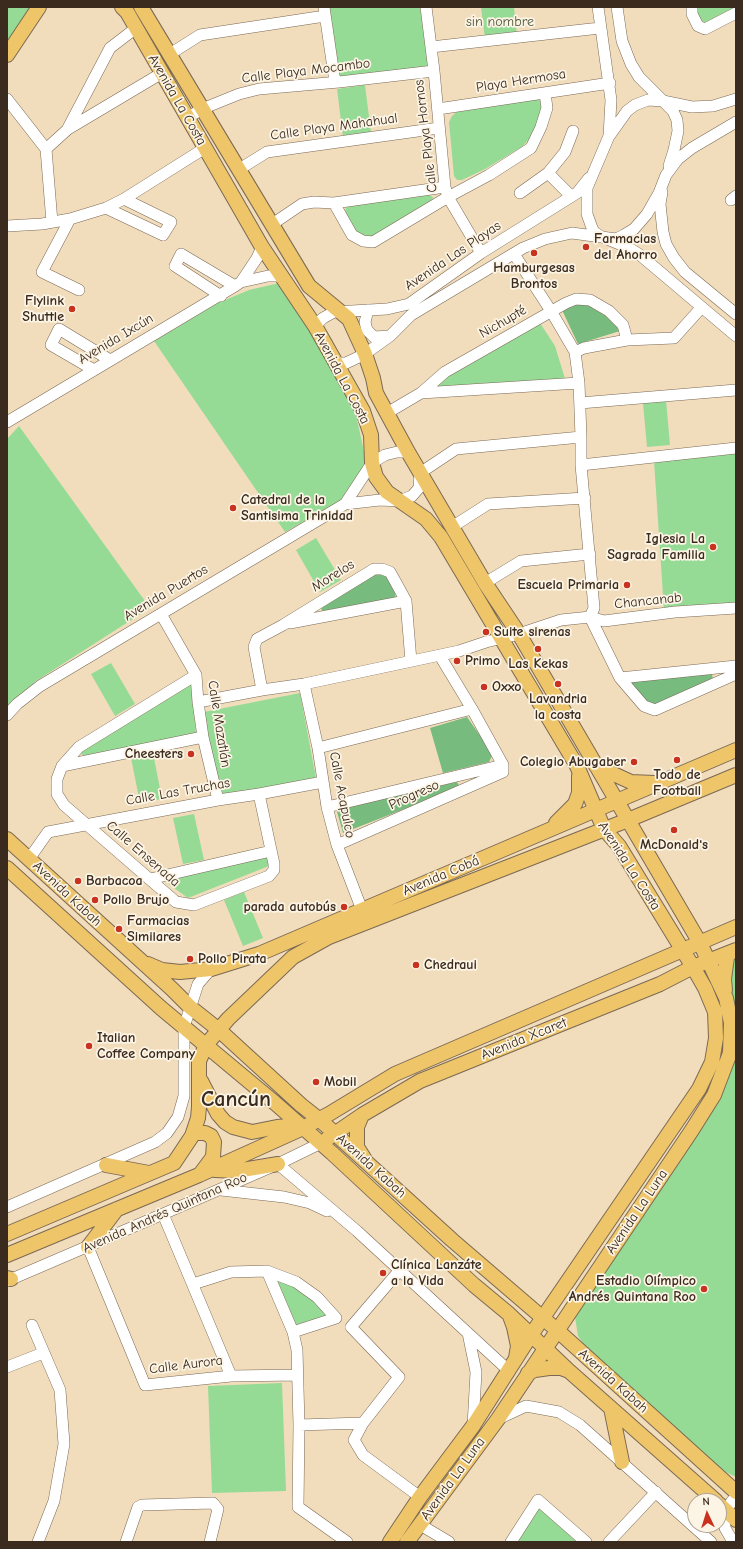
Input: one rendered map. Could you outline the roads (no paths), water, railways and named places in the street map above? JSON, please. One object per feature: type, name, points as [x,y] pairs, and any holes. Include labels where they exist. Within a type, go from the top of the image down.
[{"type":"main road","points":[[7,55],[39,7]]},
{"type":"main road","name":"Avenida La Costa","points":[[122,7],[127,12],[262,247],[315,326],[363,411],[371,435],[372,463],[376,477],[387,492],[426,519],[441,537],[576,764],[604,829],[619,846],[693,967]]},
{"type":"main road","name":"Avenida La Costa","points":[[141,7],[309,286],[340,311]]},
{"type":"main road","points":[[262,247],[269,241],[279,238]]},
{"type":"main road","points":[[340,311],[350,319],[365,354]]},
{"type":"main road","name":"Avenida La Costa","points":[[365,354],[376,393],[408,452],[485,583],[518,634],[593,760],[709,960]]},
{"type":"main road","name":"Avenida Cobá","points":[[140,961],[162,970],[180,972],[211,969],[261,953],[736,750]]},
{"type":"main road","points":[[549,830],[574,804],[579,793],[580,780],[576,764],[584,760],[593,760],[632,782],[658,783]]},
{"type":"main road","name":"Avenida Cobá","points":[[219,1030],[257,990],[293,957],[328,937],[628,820],[736,774]]},
{"type":"main road","name":"Avenida Kabah","points":[[7,839],[190,1007],[219,1030],[301,1106],[335,1133],[369,1165],[558,1331],[736,1492]]},
{"type":"main road","points":[[471,881],[503,849]]},
{"type":"main road","name":"Avenida Kabah","points":[[7,868],[184,1027],[321,1143],[474,1285],[509,1314],[569,1371],[706,1493]]},
{"type":"main road","name":"Avenida Xcaret","points":[[320,1120],[395,1074],[736,928]]},
{"type":"main road","points":[[300,936],[328,937]]},
{"type":"main road","points":[[726,998],[724,980],[727,957],[733,951]]},
{"type":"main road","name":"Avenida Xcaret","points":[[321,1143],[362,1115],[420,1081],[660,984],[693,967],[733,951]]},
{"type":"main road","name":"Avenida La Luna","points":[[408,1542],[419,1524],[498,1419],[714,1095],[730,1053],[731,1023],[726,998],[709,960]]},
{"type":"main road","name":"Avenida La Luna","points":[[390,1542],[420,1497],[473,1426],[531,1335],[699,1089],[712,1062],[716,1038],[715,1012],[705,988],[693,967]]},
{"type":"main road","points":[[715,1025],[731,1023]]},
{"type":"main road","points":[[7,1234],[174,1163],[194,1133],[200,1107],[199,1061],[206,1045],[219,1030]]},
{"type":"main road","points":[[420,1081],[470,1042]]},
{"type":"main road","points":[[199,1077],[218,1114],[225,1122],[234,1127],[252,1132],[290,1126],[304,1128]]},
{"type":"main road","points":[[362,1115],[357,1127],[357,1147],[369,1165]]},
{"type":"main road","name":"Avenida Andrés Quintana Roo","points":[[7,1255],[205,1172],[320,1120]]},
{"type":"main road","points":[[194,1133],[205,1133],[210,1136],[214,1142],[214,1157],[205,1172]]},
{"type":"main road","points":[[205,1172],[236,1171],[278,1164]]},
{"type":"main road","points":[[106,1165],[149,1173]]},
{"type":"main road","points":[[88,1247],[118,1208]]},
{"type":"main road","points":[[585,1257],[590,1265],[600,1268]]},
{"type":"main road","points":[[570,1313],[572,1335],[580,1351]]},
{"type":"main road","points":[[509,1314],[514,1327],[518,1346],[516,1358]]},
{"type":"main road","points":[[528,1373],[535,1370],[549,1368],[561,1368],[569,1371]]},
{"type":"main road","points":[[611,1408],[622,1462]]},
{"type":"street","name":"Calle Playa Hornos","points":[[426,7],[446,192],[481,253]]},
{"type":"street","points":[[598,7],[600,28],[610,83],[611,100],[609,136]]},
{"type":"street","points":[[602,237],[616,239],[634,229],[647,214],[655,201],[666,175],[678,131],[677,120],[673,110],[639,77],[631,64],[622,41],[617,7]]},
{"type":"street","points":[[692,7],[692,14],[698,26],[705,29],[736,13]]},
{"type":"street","points":[[170,54],[200,35],[324,11],[335,82]]},
{"type":"street","points":[[68,129],[110,48],[136,28]]},
{"type":"street","points":[[431,47],[600,28]]},
{"type":"street","name":"Calle Playa Mocambo","points":[[187,118],[202,109],[239,94],[259,89],[434,71]]},
{"type":"street","points":[[46,149],[68,129],[162,73]]},
{"type":"street","name":"Playa Hermosa","points":[[438,109],[610,83]]},
{"type":"street","points":[[334,203],[352,235],[363,241],[373,242],[446,192],[489,175],[530,148],[541,128],[547,108],[545,93]]},
{"type":"street","points":[[736,99],[713,106],[692,107],[663,101],[648,100],[635,104],[620,118],[609,136],[587,188],[587,214],[594,232],[602,237],[629,248],[640,256],[736,336]]},
{"type":"street","points":[[7,100],[46,149],[52,222]]},
{"type":"street","points":[[736,122],[692,148],[678,159],[666,175],[660,204],[666,244],[674,258],[685,272],[736,314]]},
{"type":"street","name":"Calle Playa Mahahual","points":[[238,170],[267,152],[439,128]]},
{"type":"street","points":[[520,192],[548,173],[565,152],[573,132]]},
{"type":"street","points":[[7,226],[70,219],[106,208],[124,199],[205,148]]},
{"type":"street","points":[[548,173],[571,196]]},
{"type":"street","name":"Avenida Las Playas","points":[[315,326],[326,316],[340,311],[387,309],[409,304],[481,253],[577,192],[594,173]]},
{"type":"street","points":[[271,225],[302,204],[314,202],[334,203],[446,192]]},
{"type":"street","points":[[106,208],[164,235],[171,222],[124,199]]},
{"type":"street","points":[[70,219],[42,272],[79,290]]},
{"type":"street","name":"Avenida Las Playas","points":[[336,363],[346,363],[365,354],[390,336],[411,315],[523,248],[545,239],[572,233],[602,237]]},
{"type":"street","name":"Avenida Ixcún","points":[[7,422],[221,296],[238,284],[257,258],[262,247]]},
{"type":"street","points":[[221,296],[175,266],[181,254],[238,284]]},
{"type":"street","points":[[514,254],[551,311],[574,352],[580,404],[582,438],[581,465],[594,608],[590,617],[620,678],[644,706],[655,710],[736,674]]},
{"type":"street","name":"Avenida Ixcún","points":[[238,284],[268,276],[282,276]]},
{"type":"street","name":"Nichupté","points":[[387,413],[421,393],[445,372],[551,311],[576,299],[590,300],[609,311],[623,325],[626,340]]},
{"type":"street","points":[[574,352],[584,348],[626,340],[674,338],[701,308]]},
{"type":"street","points":[[368,310],[365,322],[367,330],[374,337],[390,336]]},
{"type":"street","points":[[94,370],[51,345],[60,329],[110,360]]},
{"type":"street","points":[[421,393],[578,383]]},
{"type":"street","points":[[580,404],[736,390]]},
{"type":"street","points":[[399,501],[412,496],[419,488],[420,473],[456,449],[582,438]]},
{"type":"street","points":[[581,465],[736,448]]},
{"type":"street","name":"Avenida Puertos","points":[[345,504],[372,463],[385,455],[397,452],[408,452]]},
{"type":"street","points":[[452,526],[488,504],[585,498]]},
{"type":"street","name":"Avenida Puertos","points":[[7,715],[17,704],[40,686],[345,504],[380,500],[399,501]]},
{"type":"street","points":[[485,583],[521,561],[590,554]]},
{"type":"street","name":"Morelos","points":[[262,690],[254,647],[258,639],[374,569],[382,569],[390,572],[406,601],[411,661]]},
{"type":"street","points":[[283,625],[406,601]]},
{"type":"street","name":"Chancanab","points":[[502,638],[561,620],[590,617],[604,621],[675,612],[736,608]]},
{"type":"street","name":"Calle Mazatlán","points":[[161,614],[196,675],[203,737],[218,800]]},
{"type":"street","points":[[198,702],[304,684],[440,656],[502,638]]},
{"type":"street","points":[[327,807],[503,768],[472,709],[440,656]]},
{"type":"street","points":[[620,678],[736,666]]},
{"type":"street","points":[[62,766],[79,747],[196,675]]},
{"type":"street","name":"Calle Acapulco","points":[[304,684],[318,748],[327,807],[336,845],[362,910]]},
{"type":"street","points":[[318,748],[472,709]]},
{"type":"street","points":[[62,766],[203,737]]},
{"type":"street","name":"Calle Ensenada","points":[[62,766],[56,779],[57,794],[64,805],[176,902],[194,905],[269,876],[274,870],[272,851],[259,794]]},
{"type":"street","name":"Progreso","points":[[336,845],[503,768]]},
{"type":"street","name":"Calle Las Truchas","points":[[29,859],[48,832],[323,782]]},
{"type":"street","points":[[150,879],[272,851]]},
{"type":"street","points":[[7,1207],[106,1165],[155,1142],[167,1133],[178,1117],[184,1096],[184,1027],[198,984],[211,969]]},
{"type":"street","name":"Avenida Andrés Quintana Roo","points":[[8,1279],[88,1247],[278,1164],[321,1143]]},
{"type":"street","points":[[278,1164],[357,1231],[508,1370]]},
{"type":"street","points":[[218,1190],[284,1197],[310,1203],[332,1214],[357,1231]]},
{"type":"street","name":"Calle Aurora","points":[[88,1247],[145,1385],[231,1376],[163,1214]]},
{"type":"street","points":[[399,1271],[351,1328],[399,1377],[362,1423],[354,1440],[363,1455],[420,1497]]},
{"type":"street","points":[[193,1284],[231,1272],[267,1272],[296,1282],[317,1297],[336,1318],[293,1332]]},
{"type":"street","points":[[267,1272],[293,1332],[297,1350],[299,1425],[298,1507],[346,1542]]},
{"type":"street","points":[[32,1325],[60,1390],[64,1444],[54,1501],[38,1542]]},
{"type":"street","points":[[468,1333],[476,1372],[473,1426]]},
{"type":"street","points":[[7,1367],[43,1353]]},
{"type":"street","points":[[231,1376],[297,1375]]},
{"type":"street","points":[[498,1419],[526,1406],[559,1412],[580,1425],[656,1492],[707,1541]]},
{"type":"street","points":[[299,1425],[362,1423]]},
{"type":"street","points":[[609,1542],[656,1492]]},
{"type":"street","points":[[727,1506],[736,1497]]},
{"type":"street","points":[[511,1542],[538,1500],[586,1542]]},
{"type":"street","points":[[126,1542],[138,1507],[142,1505],[213,1503],[218,1509],[210,1542]]},
{"type":"street","points":[[419,1524],[449,1542]]},
{"type":"street","points":[[727,1532],[732,1542]]},
{"type":"place","name":"Farmacias del Ahorro","points":[[586,247]]},
{"type":"place","name":"Hamburgesas Brontos","points":[[534,253]]},
{"type":"place","name":"Flylink Shuttle","points":[[72,309]]},
{"type":"place","name":"Catedral de la Santisima Trinidad","points":[[233,508]]},
{"type":"place","name":"Iglesia La Sagrada Familia","points":[[713,547]]},
{"type":"place","name":"Escuela Primaria","points":[[627,585]]},
{"type":"place","name":"Suite sirenas","points":[[486,632]]},
{"type":"place","name":"Las Kekas","points":[[538,649]]},
{"type":"place","name":"Primo","points":[[457,661]]},
{"type":"place","name":"Lavandria la costa","points":[[558,684]]},
{"type":"place","name":"Oxxo","points":[[484,687]]},
{"type":"place","name":"Cheesters","points":[[191,754]]},
{"type":"place","name":"Todo de Football","points":[[677,760]]},
{"type":"place","name":"Colegio Abugaber","points":[[634,762]]},
{"type":"place","name":"McDonald's","points":[[674,830]]},
{"type":"place","name":"Barbacoa","points":[[78,881]]},
{"type":"place","name":"Pollo Brujo","points":[[95,900]]},
{"type":"place","name":"parada autobús","points":[[344,907]]},
{"type":"place","name":"Farmacias Similares","points":[[119,929]]},
{"type":"place","name":"Pollo Pirata","points":[[190,959]]},
{"type":"place","name":"Chedraui","points":[[416,965]]},
{"type":"place","name":"Italian Coffee Company","points":[[89,1046]]},
{"type":"place","name":"Mobil","points":[[316,1082]]},
{"type":"place","name":"Clínica Lanzáte a la Vida","points":[[383,1273]]},
{"type":"place","name":"Estadio Olímpico Andrés Quintana Roo","points":[[704,1289]]},
{"type":"district","name":"Cancún","points":[[236,1100]]},
{"type":"park label","name":"sin nombre","points":[[500,22]]}]
